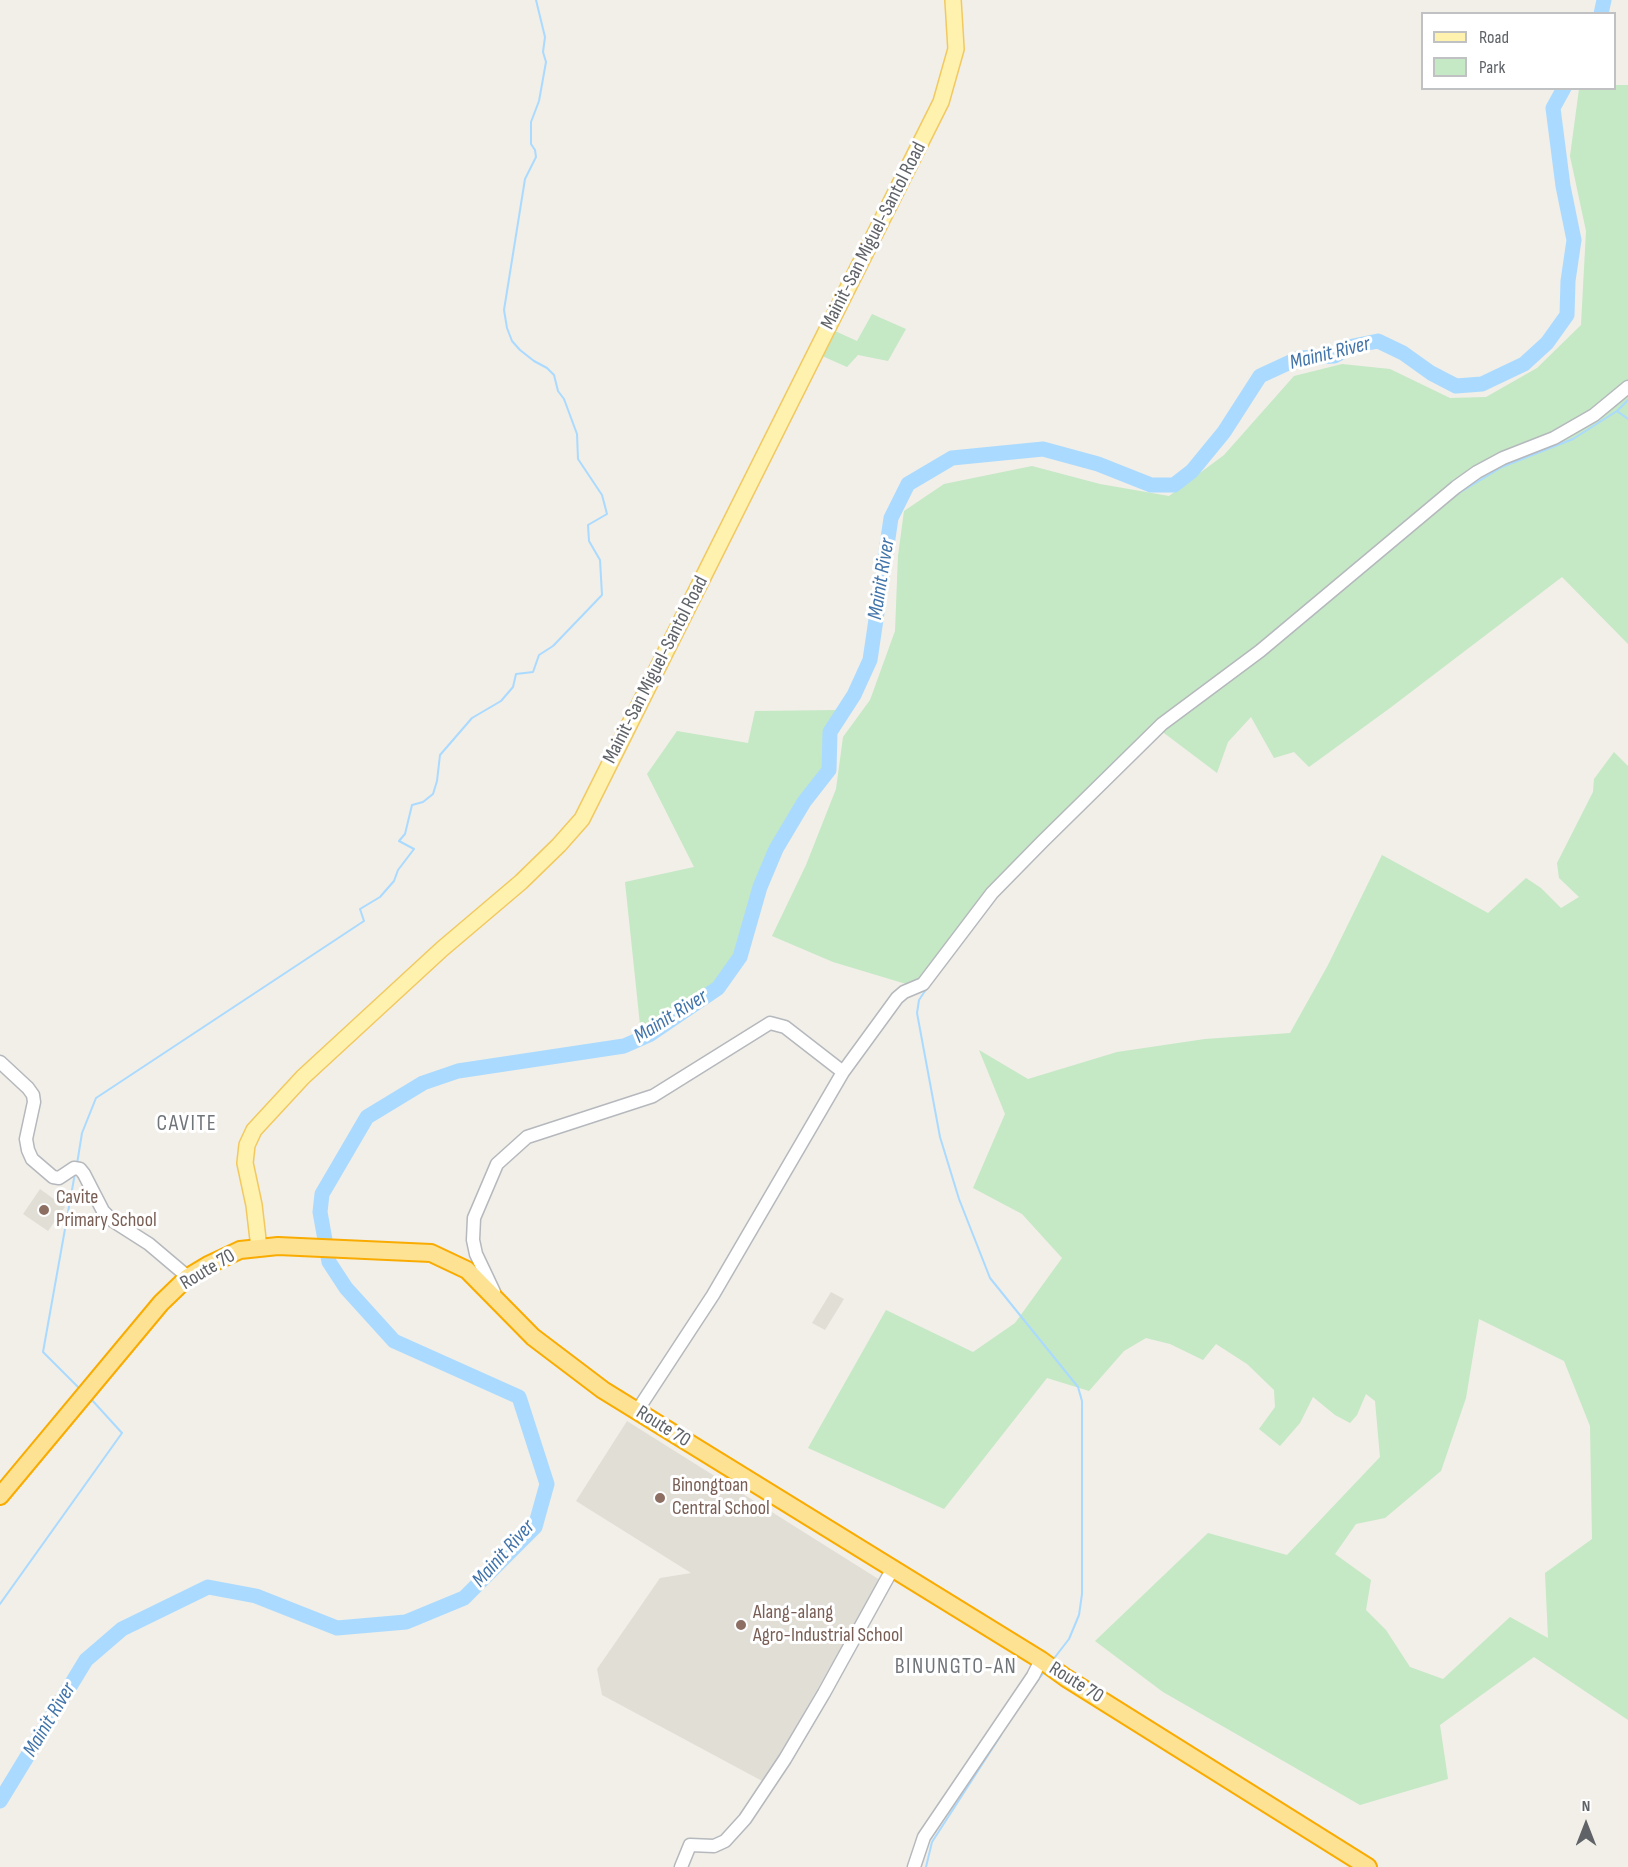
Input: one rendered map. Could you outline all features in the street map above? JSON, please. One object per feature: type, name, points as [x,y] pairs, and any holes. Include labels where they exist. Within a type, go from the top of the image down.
[{"type":"highway","name":"Route 70","points":[[0,1496],[161,1303],[188,1277],[240,1250],[278,1246],[431,1253],[467,1270],[533,1337],[603,1390],[1041,1660],[1066,1678],[1368,1867]]},
{"type":"main road","name":"Mainit-San Miguel-Santol Road","points":[[259,1248],[254,1206],[245,1163],[247,1145],[254,1130],[303,1077],[442,949],[521,882],[560,845],[582,819],[941,102],[956,49],[953,0]]},
{"type":"street","points":[[637,1411],[713,1295],[843,1072],[897,998],[904,992],[923,984],[992,893],[1162,724],[1260,651],[1456,487],[1503,458],[1554,438],[1594,415],[1628,387]]},
{"type":"street","points":[[498,1301],[476,1254],[473,1240],[474,1218],[497,1164],[527,1137],[653,1096],[770,1023],[785,1027],[843,1072]]},
{"type":"street","points":[[0,1062],[33,1095],[34,1102],[26,1139],[27,1150],[33,1159],[53,1177],[59,1178],[77,1169],[84,1174],[103,1211],[108,1216],[149,1244],[188,1277]]},
{"type":"street","points":[[681,1867],[690,1845],[714,1846],[725,1841],[745,1820],[824,1693],[893,1568]]},
{"type":"street","points":[[914,1867],[924,1837],[1033,1676],[1041,1660]]},
{"type":"shaded area","name":"Cavite Primary School","points":[[40,1189],[65,1207],[48,1231],[23,1214]]},
{"type":"shaded area","points":[[831,1292],[844,1299],[825,1330],[812,1323]]},
{"type":"shaded area","name":"Alang-alang Agro-Industrial School","points":[[627,1421],[880,1580],[764,1782],[602,1695],[597,1669],[660,1578],[691,1573],[576,1501]]},
{"type":"green space","points":[[1616,85],[1628,85],[1628,644],[1562,577],[1309,767],[1294,752],[1274,758],[1251,717],[1228,742],[1217,773],[1160,730],[994,895],[928,967],[926,990],[833,962],[772,936],[806,865],[836,789],[843,737],[870,700],[895,631],[898,556],[904,511],[944,484],[1032,466],[1100,484],[1169,496],[1224,455],[1294,376],[1342,364],[1390,369],[1450,398],[1486,397],[1537,368],[1581,325],[1586,231],[1570,156],[1579,90],[1616,90]]},
{"type":"green space","points":[[872,314],[906,329],[888,361],[858,355],[847,367],[820,355],[835,331],[857,341]]},
{"type":"green space","points":[[839,710],[831,732],[829,770],[801,808],[764,878],[740,957],[718,988],[658,1028],[641,1034],[625,882],[694,867],[647,774],[677,731],[748,743],[755,711]]},
{"type":"green space","points":[[1614,752],[1628,766],[1628,1720],[1534,1657],[1440,1725],[1448,1779],[1360,1805],[1163,1692],[1095,1641],[1208,1533],[1287,1555],[1380,1457],[1375,1401],[1366,1394],[1357,1415],[1350,1423],[1335,1415],[1313,1397],[1300,1423],[1280,1446],[1259,1429],[1275,1407],[1274,1390],[1247,1364],[1216,1344],[1203,1360],[1170,1344],[1146,1338],[1124,1351],[1089,1391],[1047,1378],[944,1509],[808,1448],[886,1310],[973,1352],[1015,1323],[1062,1258],[1022,1214],[973,1188],[1005,1114],[979,1050],[1028,1079],[1117,1052],[1205,1039],[1290,1033],[1328,965],[1382,855],[1488,913],[1526,878],[1541,888],[1561,908],[1579,897],[1559,878],[1557,863],[1593,792],[1594,779]],"holes":[[[1479,1319],[1564,1361],[1590,1426],[1592,1539],[1545,1573],[1548,1638],[1510,1617],[1443,1679],[1410,1667],[1386,1630],[1366,1610],[1371,1580],[1335,1554],[1356,1524],[1385,1518],[1441,1471],[1466,1398]]]},
{"type":"waterway","points":[[77,1164],[82,1133],[96,1098],[364,921],[360,909],[380,897],[394,881],[398,870],[414,849],[399,841],[405,834],[412,805],[423,802],[433,794],[440,755],[472,718],[501,701],[513,687],[516,674],[533,672],[539,655],[553,646],[602,595],[600,560],[589,541],[588,525],[607,514],[602,495],[578,459],[577,434],[564,399],[558,391],[554,375],[520,350],[512,341],[504,310],[525,179],[536,157],[531,144],[531,122],[539,101],[546,62],[543,52],[545,37],[536,0]]},
{"type":"waterway","name":"Mainit River","points":[[1601,12],[1604,0]]},
{"type":"waterway","name":"Mainit River","points":[[0,1801],[86,1660],[122,1629],[208,1587],[256,1596],[337,1628],[406,1622],[464,1598],[535,1527],[547,1484],[519,1397],[394,1341],[346,1288],[329,1262],[320,1212],[322,1194],[367,1117],[423,1083],[458,1071],[624,1046],[649,1035],[718,988],[740,957],[760,887],[776,849],[804,802],[829,770],[830,732],[854,695],[870,660],[891,518],[908,484],[952,458],[1043,449],[1098,464],[1151,485],[1174,485],[1192,471],[1224,432],[1260,376],[1299,358],[1334,356],[1353,346],[1378,341],[1403,353],[1431,373],[1456,386],[1482,384],[1524,364],[1547,343],[1567,315],[1568,281],[1574,240],[1563,186],[1553,108],[1563,90]]},
{"type":"waterway","points":[[1446,503],[1502,467],[1573,439],[1617,411],[1628,400]]},
{"type":"waterway","points":[[1617,411],[1628,419]]},
{"type":"waterway","points":[[1298,627],[1407,536]]},
{"type":"waterway","points":[[927,988],[919,1000],[917,1013],[940,1137],[959,1199],[990,1278],[1078,1387],[1082,1401],[1082,1594],[1079,1615],[1069,1639],[1052,1661]]},
{"type":"waterway","points":[[75,1173],[43,1352],[80,1389]]},
{"type":"waterway","points":[[0,1604],[122,1433],[91,1399]]},
{"type":"waterway","points":[[1034,1685],[1045,1671]]},
{"type":"waterway","points":[[926,1867],[932,1842],[1001,1735]]},
{"type":"place","name":"Cavite Primary School","points":[[44,1210]]},
{"type":"place","name":"Binongtoan Central School","points":[[660,1498]]},
{"type":"place","name":"Alang-alang Agro-Industrial School","points":[[741,1625]]},
{"type":"district","name":"CAVITE","points":[[187,1124]]},
{"type":"district","name":"BINUNGTO-AN","points":[[956,1667]]}]
